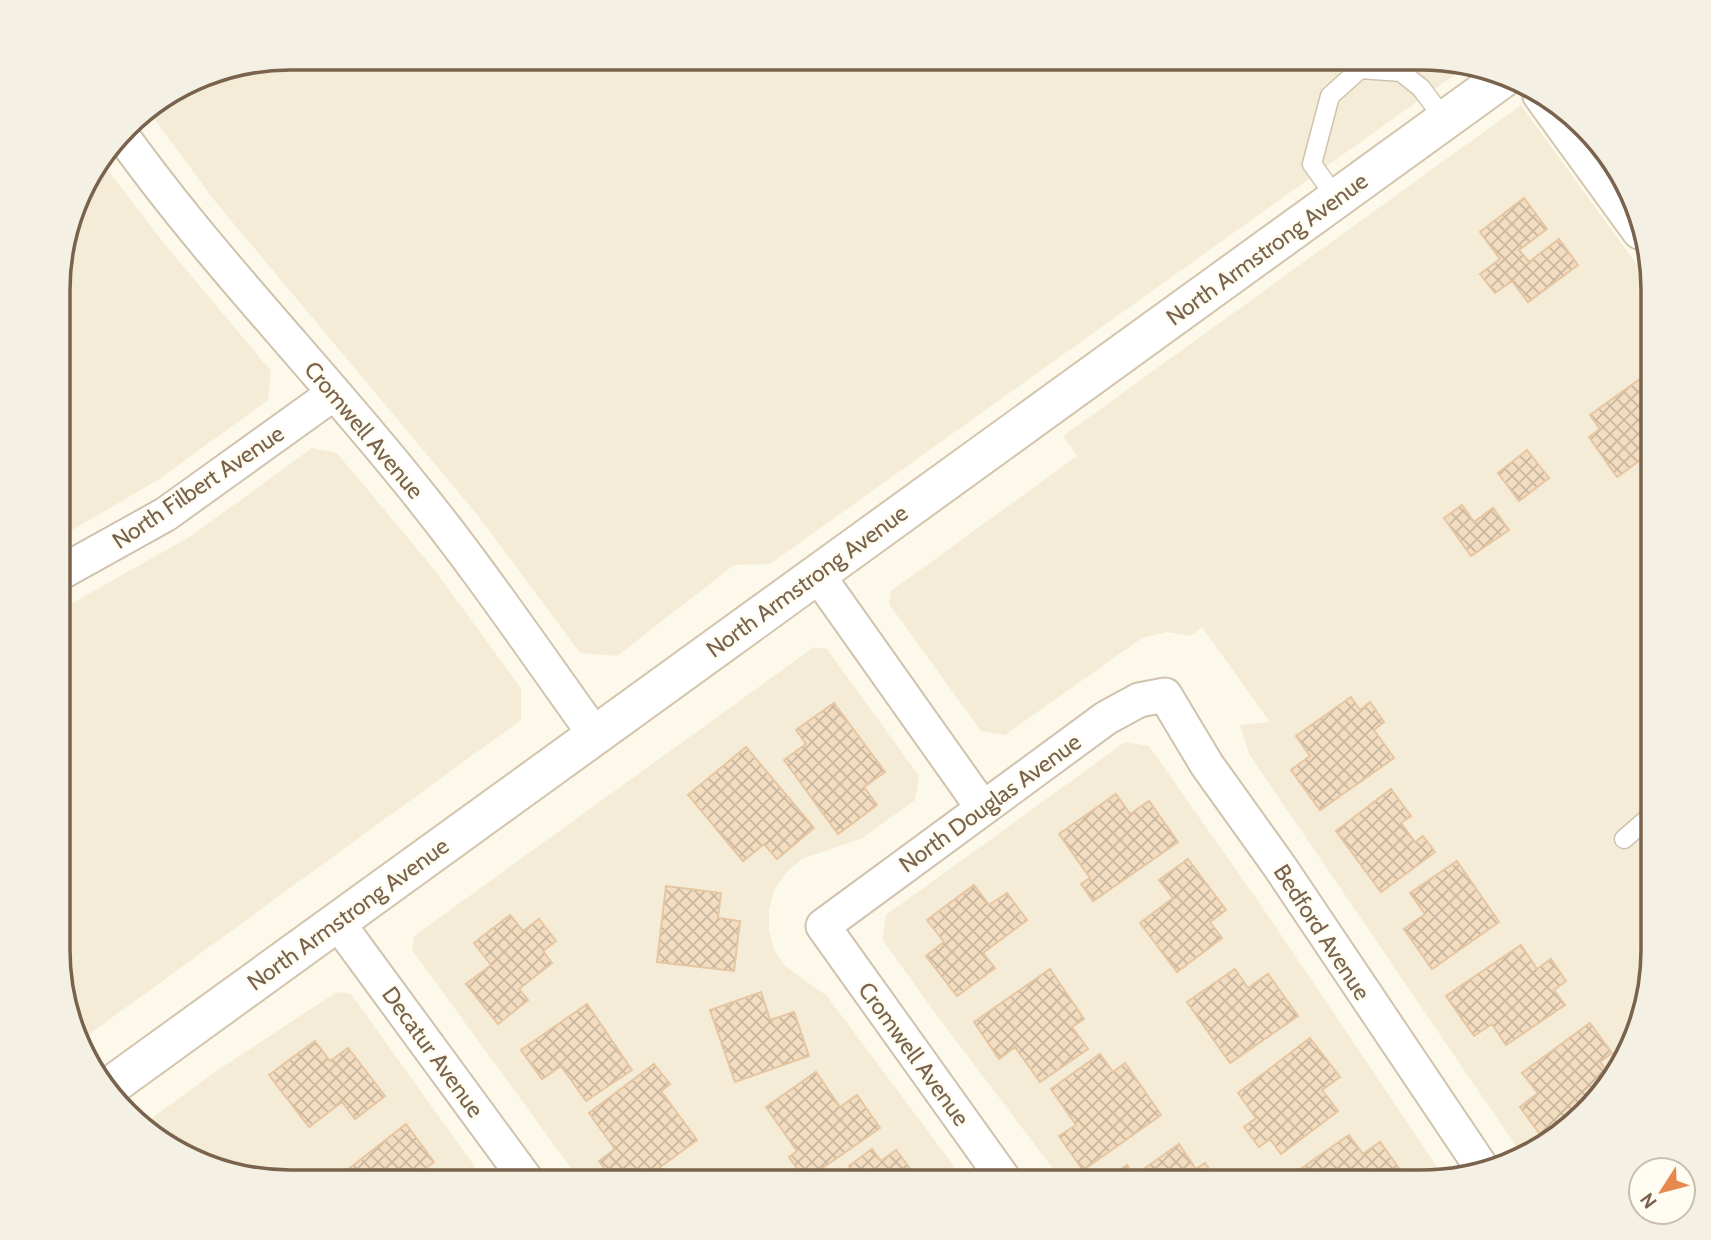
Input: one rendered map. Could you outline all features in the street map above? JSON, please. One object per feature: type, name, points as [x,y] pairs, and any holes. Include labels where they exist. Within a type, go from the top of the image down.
[{"type":"street","name":"North Armstrong Avenue","points":[[115,1083],[1495,83]]},
{"type":"street","points":[[1561,120],[1624,207]]},
{"type":"street","name":"Cromwell Avenue","points":[[128,142],[200,236],[408,480],[471,561],[595,735]]},
{"type":"street","name":"North Filbert Avenue","points":[[70,567],[166,514],[332,394]]},
{"type":"street","points":[[817,574],[982,807]]},
{"type":"street","name":"North Douglas Avenue","points":[[823,926],[1106,718],[1139,700],[1165,695]]},
{"type":"street","name":"Bedford Avenue","points":[[1165,695],[1207,765],[1280,867],[1479,1163]]},
{"type":"street","name":"Decatur Avenue","points":[[338,923],[518,1170]]},
{"type":"street","name":"Cromwell Avenue","points":[[823,926],[997,1170]]},
{"type":"lane","points":[[1337,200],[1312,164],[1330,96],[1359,70]]},
{"type":"lane","points":[[1374,70],[1401,72],[1422,88],[1445,120]]},
{"type":"lane","points":[[1624,839],[1641,824]]},
{"type":"shaded area","points":[[1435,70],[1457,73],[770,564],[734,565],[617,656],[580,653],[479,517],[214,200],[153,117],[180,99],[219,82],[261,72]]},
{"type":"shaded area","points":[[1521,105],[1640,269],[1641,964],[1634,1007],[1612,1060],[1577,1106],[1555,1125],[1517,1148],[1249,754],[1240,725],[1270,722],[1202,627],[1190,636],[1166,632],[1142,638],[1005,735],[981,731],[889,604],[891,591],[1077,456],[1063,436]]},
{"type":"shaded area","points":[[107,169],[163,242],[271,371],[268,400],[158,480],[70,531],[72,261],[82,219]]},
{"type":"shaded area","points":[[312,448],[337,453],[433,568],[521,688],[521,720],[88,1035],[77,1007],[70,964],[70,604],[191,536]]},
{"type":"shaded area","points":[[814,647],[827,649],[919,776],[915,800],[863,838],[802,859],[786,873],[774,890],[769,910],[769,930],[774,949],[784,965],[827,996],[957,1170],[572,1170],[412,950],[414,936]]},
{"type":"shaded area","points":[[1125,742],[1149,746],[1265,911],[1438,1169],[1054,1170],[882,939],[886,915]]},
{"type":"shaded area","points":[[337,992],[351,994],[477,1170],[276,1170],[247,1166],[206,1153],[180,1141],[150,1120],[216,1071]]},
{"type":"building","points":[[1524,198],[1547,229],[1519,250],[1529,262],[1559,239],[1578,265],[1528,302],[1512,281],[1495,293],[1480,274],[1500,259],[1480,232]]},
{"type":"building","points":[[1641,378],[1641,460],[1617,477],[1589,437],[1600,429],[1590,415]]},
{"type":"building","points":[[1527,450],[1549,478],[1519,501],[1498,473]]},
{"type":"building","points":[[1462,505],[1474,522],[1493,508],[1509,530],[1471,556],[1444,518]]},
{"type":"building","points":[[1351,697],[1360,710],[1370,702],[1384,722],[1374,730],[1394,758],[1320,810],[1291,770],[1310,756],[1296,736]]},
{"type":"building","points":[[834,703],[885,772],[864,787],[877,805],[838,834],[784,760],[806,744],[796,730]]},
{"type":"building","points":[[746,747],[814,828],[777,859],[764,844],[743,861],[688,795]]},
{"type":"building","points":[[1391,789],[1411,816],[1401,823],[1415,842],[1423,836],[1435,852],[1381,892],[1336,831]]},
{"type":"building","points":[[1116,794],[1130,814],[1149,801],[1178,842],[1093,901],[1081,884],[1090,878],[1059,834]]},
{"type":"building","points":[[1188,859],[1226,910],[1210,922],[1222,938],[1177,972],[1140,923],[1173,898],[1159,880]]},
{"type":"building","points":[[1457,861],[1499,922],[1432,969],[1404,929],[1425,914],[1410,893]]},
{"type":"building","points":[[974,885],[989,905],[1007,893],[1027,920],[983,953],[995,968],[957,996],[926,956],[944,942],[927,920]]},
{"type":"building","points":[[666,886],[721,893],[718,918],[740,921],[734,971],[657,962]]},
{"type":"building","points":[[510,915],[523,931],[539,919],[556,941],[543,951],[552,963],[519,989],[528,1000],[498,1024],[466,984],[491,965],[474,943]]},
{"type":"building","points":[[1521,945],[1537,969],[1551,959],[1566,981],[1554,990],[1565,1005],[1506,1045],[1492,1024],[1474,1036],[1446,996]]},
{"type":"building","points":[[1050,969],[1084,1019],[1072,1027],[1088,1049],[1040,1082],[1015,1047],[999,1059],[974,1022]]},
{"type":"building","points":[[1235,969],[1248,988],[1268,974],[1298,1016],[1230,1063],[1187,1002]]},
{"type":"building","points":[[761,992],[770,1020],[794,1012],[809,1056],[735,1082],[710,1010]]},
{"type":"building","points":[[587,1004],[632,1070],[586,1101],[561,1066],[542,1079],[521,1050]]},
{"type":"building","points":[[1590,1023],[1612,1053],[1600,1062],[1606,1069],[1577,1106],[1540,1135],[1520,1107],[1538,1093],[1522,1073]]},
{"type":"building","points":[[1310,1038],[1340,1077],[1322,1090],[1338,1111],[1281,1154],[1270,1139],[1259,1147],[1244,1127],[1256,1118],[1238,1093]]},
{"type":"building","points":[[315,1041],[330,1061],[348,1048],[385,1096],[355,1119],[342,1102],[309,1127],[269,1075]]},
{"type":"building","points":[[1100,1054],[1113,1072],[1125,1063],[1161,1115],[1083,1170],[1059,1136],[1076,1125],[1051,1089]]},
{"type":"building","points":[[654,1064],[670,1084],[661,1091],[697,1140],[656,1170],[605,1170],[599,1161],[615,1149],[589,1113]]},
{"type":"building","points":[[816,1072],[840,1107],[857,1095],[880,1128],[819,1170],[798,1170],[789,1157],[797,1151],[766,1107]]},
{"type":"building","points":[[406,1124],[434,1162],[423,1170],[347,1170]]},
{"type":"building","points":[[1349,1135],[1363,1154],[1380,1142],[1400,1170],[1299,1170]]},
{"type":"building","points":[[1179,1144],[1196,1169],[1205,1163],[1210,1170],[1142,1170]]},
{"type":"building","points":[[872,1149],[881,1161],[896,1150],[911,1170],[852,1170],[849,1166]]}]
